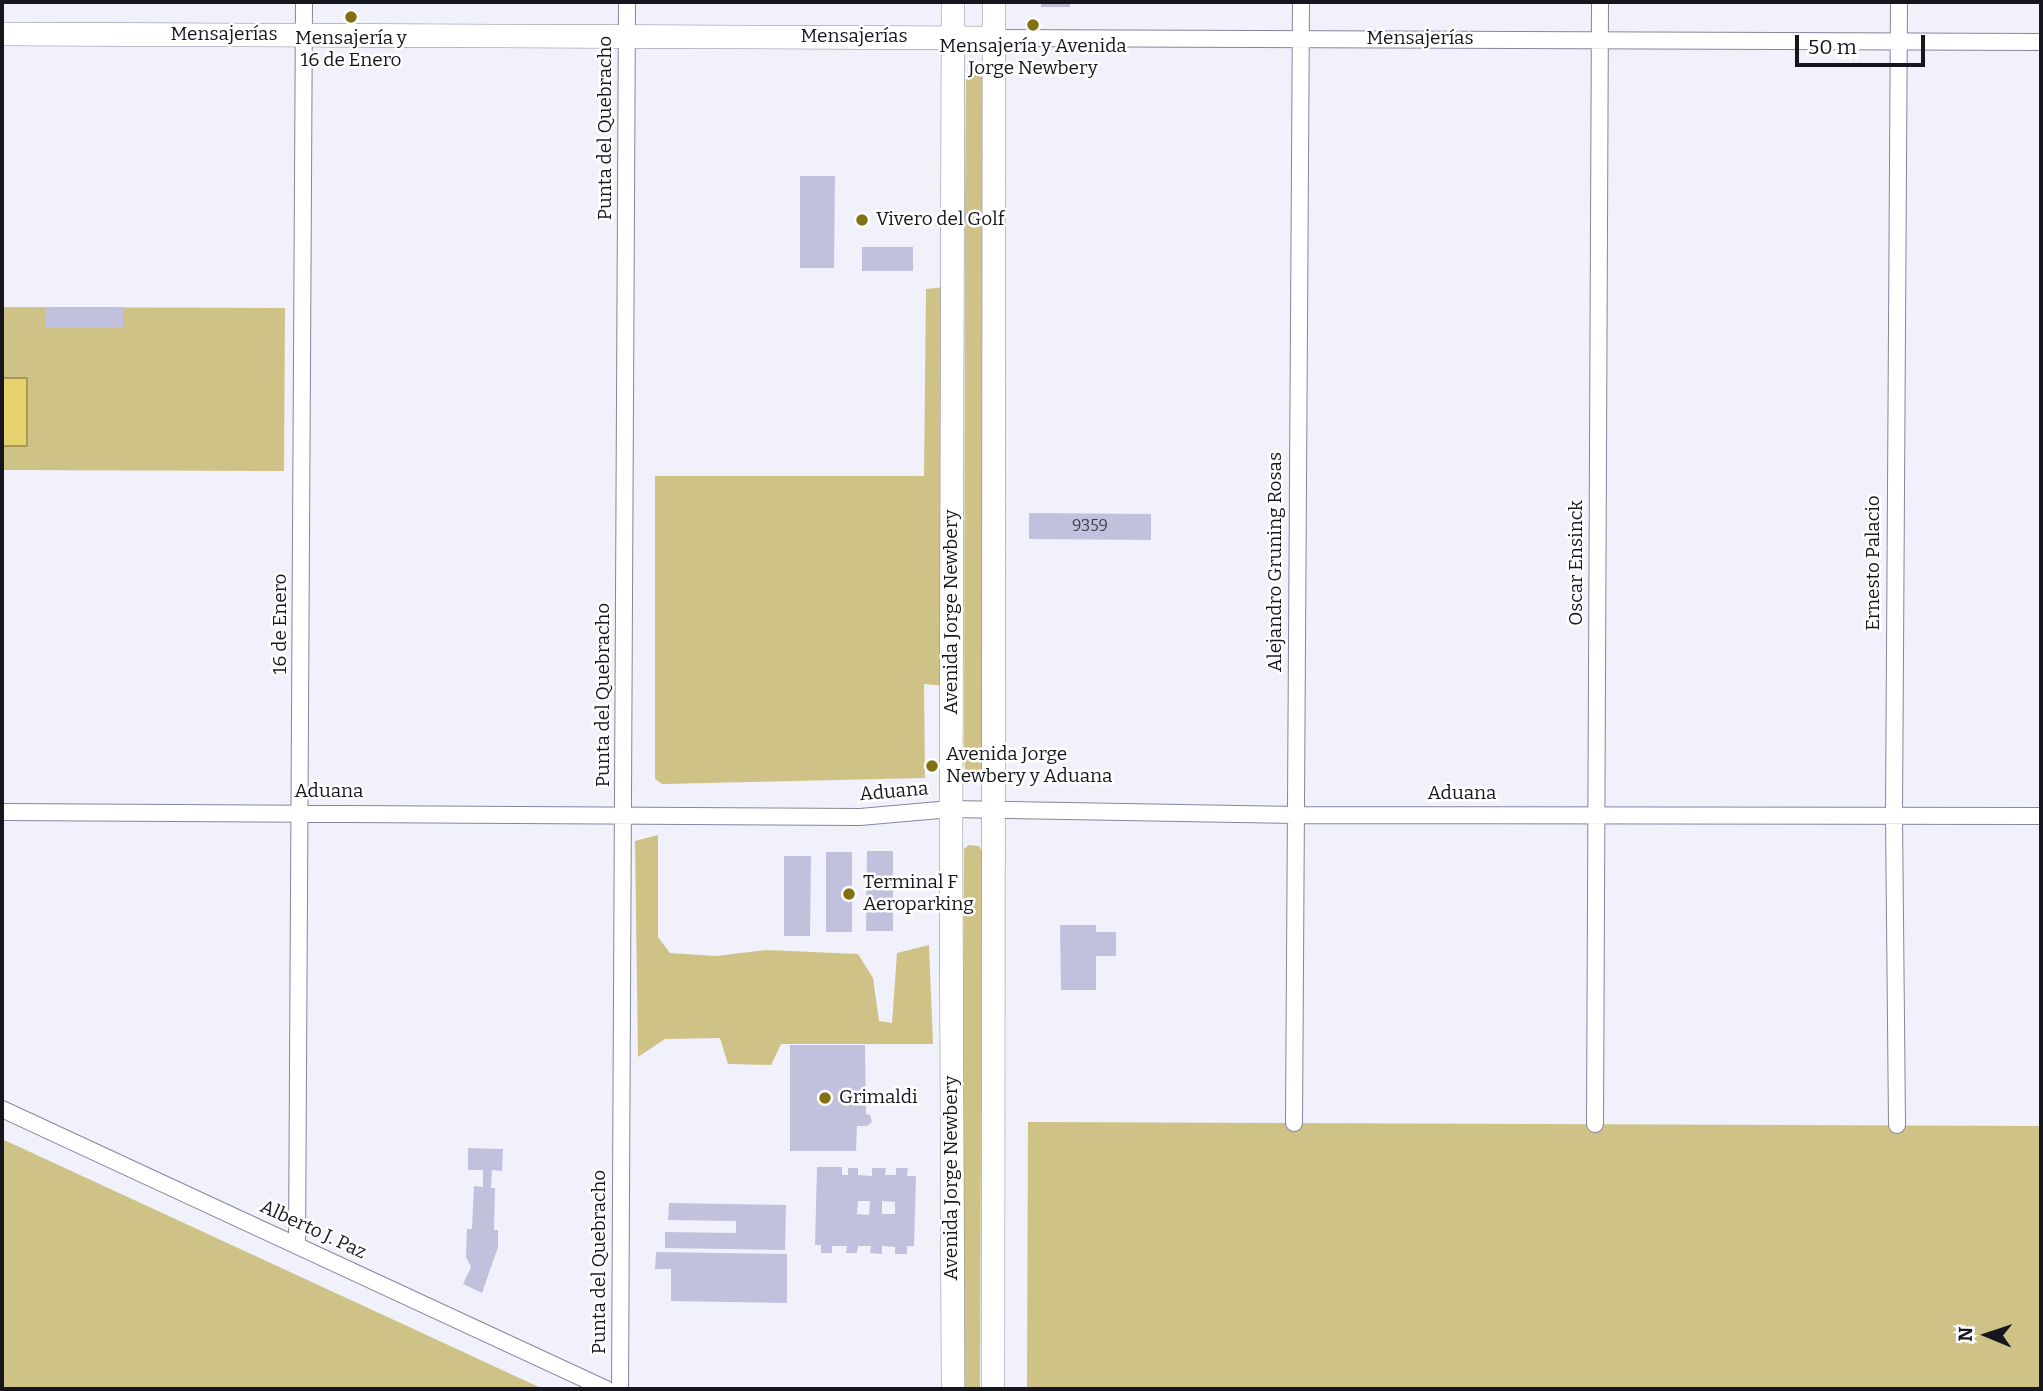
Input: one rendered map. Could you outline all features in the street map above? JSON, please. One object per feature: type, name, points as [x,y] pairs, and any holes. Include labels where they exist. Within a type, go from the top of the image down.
[{"type":"main road","name":"Avenida Jorge Newbery","points":[[953,2],[953,1389]]},
{"type":"main road","name":"Avenida Jorge Newbery","points":[[993,1389],[994,2]]},
{"type":"main road","name":"Mensajerías","points":[[2,34],[994,37]]},
{"type":"street","name":"16 de Enero","points":[[297,1246],[304,2]]},
{"type":"street","name":"Punta del Quebracho","points":[[620,1389],[627,2]]},
{"type":"street","name":"Alejandro Gruning Rosas","points":[[1294,1123],[1301,2]]},
{"type":"street","name":"Oscar Ensinck","points":[[1595,1124],[1600,2]]},
{"type":"street","name":"Ernesto Palacio","points":[[1896,1125],[1894,815],[1899,2]]},
{"type":"street","name":"Mensajerías","points":[[994,37],[2041,42]]},
{"type":"street","name":"Aduana","points":[[2,812],[860,817],[951,809],[1296,815],[2041,816]]},
{"type":"street","name":"Alberto J. Paz","points":[[2,1109],[606,1389]]},
{"type":"shaded area","points":[[971,71],[981,72],[985,78],[982,771],[970,776],[965,770],[964,755],[966,75]]},
{"type":"shaded area","points":[[945,287],[944,686],[924,684],[925,778],[662,784],[655,779],[655,476],[924,476],[926,289]]},
{"type":"shaded area","points":[[2,307],[285,308],[284,471],[2,470]]},
{"type":"shaded area","points":[[2,378],[27,378],[27,446],[2,446]]},
{"type":"shaded area","points":[[658,835],[658,937],[670,953],[716,956],[766,950],[858,954],[873,978],[879,1021],[892,1023],[897,953],[929,945],[933,1044],[781,1044],[771,1065],[728,1064],[720,1038],[665,1039],[638,1057],[635,841]]},
{"type":"shaded area","points":[[969,845],[979,846],[982,852],[980,1389],[962,1389],[964,849]]},
{"type":"shaded area","points":[[1028,1122],[2041,1126],[2041,1389],[1027,1389]]},
{"type":"shaded area","points":[[2,1139],[459,1350],[543,1389],[2,1389]]},
{"type":"building","points":[[1041,2],[1070,2],[1070,7],[1041,7]]},
{"type":"building","points":[[800,176],[835,176],[834,268],[800,268]]},
{"type":"building","points":[[862,247],[913,247],[913,271],[862,271]]},
{"type":"building","points":[[45,307],[123,307],[123,328],[45,328]]},
{"type":"building","points":[[1029,513],[1151,514],[1151,540],[1029,539]]},
{"type":"building","points":[[867,851],[893,851],[893,931],[866,931]]},
{"type":"building","points":[[826,852],[852,852],[852,932],[826,932]]},
{"type":"building","points":[[784,856],[811,856],[810,936],[784,936]]},
{"type":"building","points":[[1060,925],[1096,925],[1096,932],[1116,932],[1116,956],[1096,956],[1096,990],[1061,990]]},
{"type":"building","points":[[790,1045],[865,1045],[866,1114],[870,1115],[872,1122],[867,1126],[857,1126],[856,1151],[790,1151]]},
{"type":"building","points":[[468,1148],[503,1149],[502,1171],[492,1170],[491,1188],[495,1188],[494,1230],[498,1230],[498,1247],[482,1293],[463,1284],[471,1267],[466,1257],[467,1229],[472,1229],[474,1186],[483,1187],[483,1170],[468,1170]]},
{"type":"building","points":[[817,1167],[842,1167],[842,1175],[848,1175],[848,1168],[858,1168],[858,1175],[872,1176],[872,1168],[886,1168],[885,1175],[896,1175],[896,1168],[908,1168],[907,1176],[916,1176],[914,1246],[907,1246],[907,1254],[895,1254],[895,1247],[882,1246],[882,1254],[870,1253],[871,1246],[858,1246],[857,1253],[846,1253],[847,1246],[832,1246],[832,1253],[821,1253],[821,1245],[815,1245]],"holes":[[[858,1201],[870,1201],[869,1215],[857,1214]],[[882,1201],[895,1202],[895,1214],[882,1214]]]},
{"type":"building","points":[[669,1203],[786,1205],[785,1250],[665,1248],[665,1232],[736,1233],[736,1221],[668,1220]]},
{"type":"building","points":[[656,1252],[787,1254],[787,1303],[671,1301],[671,1269],[655,1269]]},
{"type":"place","name":"Mensajería y 16 de Enero","points":[[351,17]]},
{"type":"place","name":"Mensajería y Avenida Jorge Newbery","points":[[1033,25]]},
{"type":"place","name":"Vivero del Golf","points":[[862,220]]},
{"type":"place","name":"Avenida Jorge Newbery y Aduana","points":[[932,766]]},
{"type":"place","name":"Terminal F Aeroparking","points":[[849,894]]},
{"type":"place","name":"Grimaldi","points":[[825,1098]]}]
